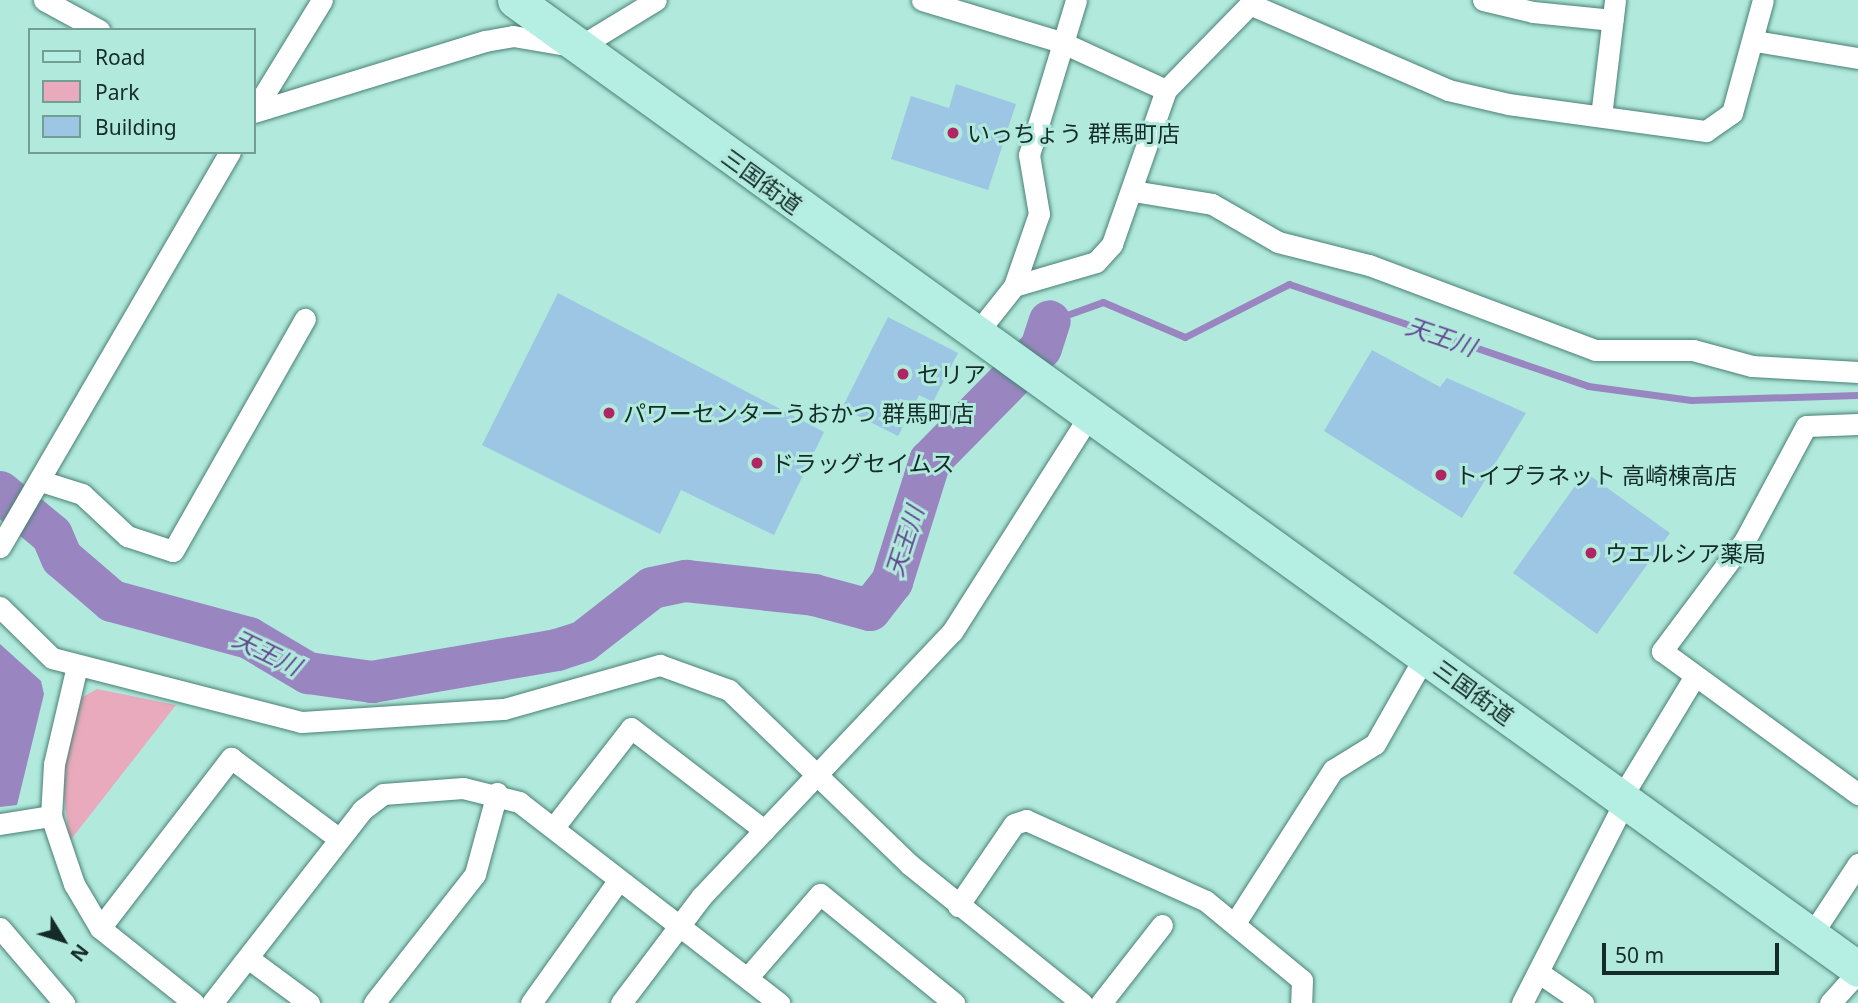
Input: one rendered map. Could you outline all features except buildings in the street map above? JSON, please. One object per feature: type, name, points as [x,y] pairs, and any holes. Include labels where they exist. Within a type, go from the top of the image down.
[{"type":"main road","name":"三国街道","points":[[514,0],[1812,934],[1858,970]]},
{"type":"street","points":[[44,0],[95,28]]},
{"type":"street","points":[[256,108],[323,0]]},
{"type":"street","points":[[256,110],[485,41],[513,36],[579,47],[656,0]]},
{"type":"street","points":[[922,0],[1061,42],[1166,90]]},
{"type":"street","points":[[976,334],[1014,286],[1039,214],[1029,155],[1061,42],[1076,0]]},
{"type":"street","points":[[1483,0],[1533,12],[1614,10],[1601,116]]},
{"type":"street","points":[[1014,286],[1096,262],[1112,244],[1133,191],[1166,90],[1253,3],[1448,90],[1601,116],[1717,129],[1732,113],[1755,41],[1763,0]]},
{"type":"street","points":[[1755,41],[1858,58]]},
{"type":"street","points":[[7,538],[229,154]]},
{"type":"street","points":[[1133,191],[1212,204],[1278,242],[1369,265],[1595,350],[1693,351],[1752,366],[1858,372]]},
{"type":"street","points":[[37,490],[82,494],[127,536],[173,551],[305,319]]},
{"type":"street","points":[[621,1003],[678,926],[764,830],[952,632],[1089,416]]},
{"type":"street","points":[[1858,424],[1806,426],[1745,540],[1662,651],[1858,794]]},
{"type":"street","points":[[0,607],[52,658],[301,722],[504,709],[660,665],[729,690],[958,906],[1082,1003]]},
{"type":"street","points":[[1235,923],[1333,771],[1375,744],[1426,656]]},
{"type":"street","points":[[78,666],[54,764],[51,816],[74,884],[100,928],[194,1003]]},
{"type":"street","points":[[1522,1003],[1623,799],[1695,676]]},
{"type":"street","points":[[554,827],[631,728],[764,830]]},
{"type":"street","points":[[100,928],[231,758],[338,838]]},
{"type":"street","points":[[212,1003],[338,838],[383,794],[463,788],[497,793],[554,827],[618,881],[779,1003]]},
{"type":"street","points":[[374,1003],[475,874],[497,793]]},
{"type":"street","points":[[0,824],[51,816]]},
{"type":"street","points":[[958,906],[1014,824],[1026,820],[1206,901],[1302,980],[1301,1003]]},
{"type":"street","points":[[1812,934],[1858,864]]},
{"type":"street","points":[[531,1003],[618,881]]},
{"type":"street","points":[[748,977],[820,894],[954,1003]]},
{"type":"street","points":[[1101,1003],[1162,925]]},
{"type":"street","points":[[0,928],[64,1003]]},
{"type":"street","points":[[248,958],[309,1003]]},
{"type":"street","points":[[1830,1003],[1858,970]]},
{"type":"street","points":[[1538,972],[1583,1003]]},
{"type":"green space","points":[[97,689],[176,705],[69,842],[62,775],[81,698]]},
{"type":"shaded area","points":[[0,644],[41,681],[44,694],[17,805],[0,807]]},
{"type":"waterway","name":"天王川","points":[[1050,321],[1103,302],[1185,337],[1289,284],[1588,386],[1691,400],[1858,395]]},
{"type":"waterway","name":"天王川","points":[[0,492],[52,535],[62,558],[112,601],[249,638],[308,673],[372,682],[557,650],[584,641],[652,588],[686,581],[814,595],[870,610],[892,582],[930,461],[1041,348],[1050,321]]},
{"type":"place","name":"いっちょう 群馬町店","points":[[953,133]]},
{"type":"place","name":"セリア","points":[[903,374]]},
{"type":"place","name":"パワーセンターうおかつ 群馬町店","points":[[609,413]]},
{"type":"place","name":"ドラッグセイムス","points":[[757,463]]},
{"type":"place","name":"トイプラネット 高崎棟高店","points":[[1441,475]]},
{"type":"place","name":"ウエルシア薬局","points":[[1591,553]]}]
